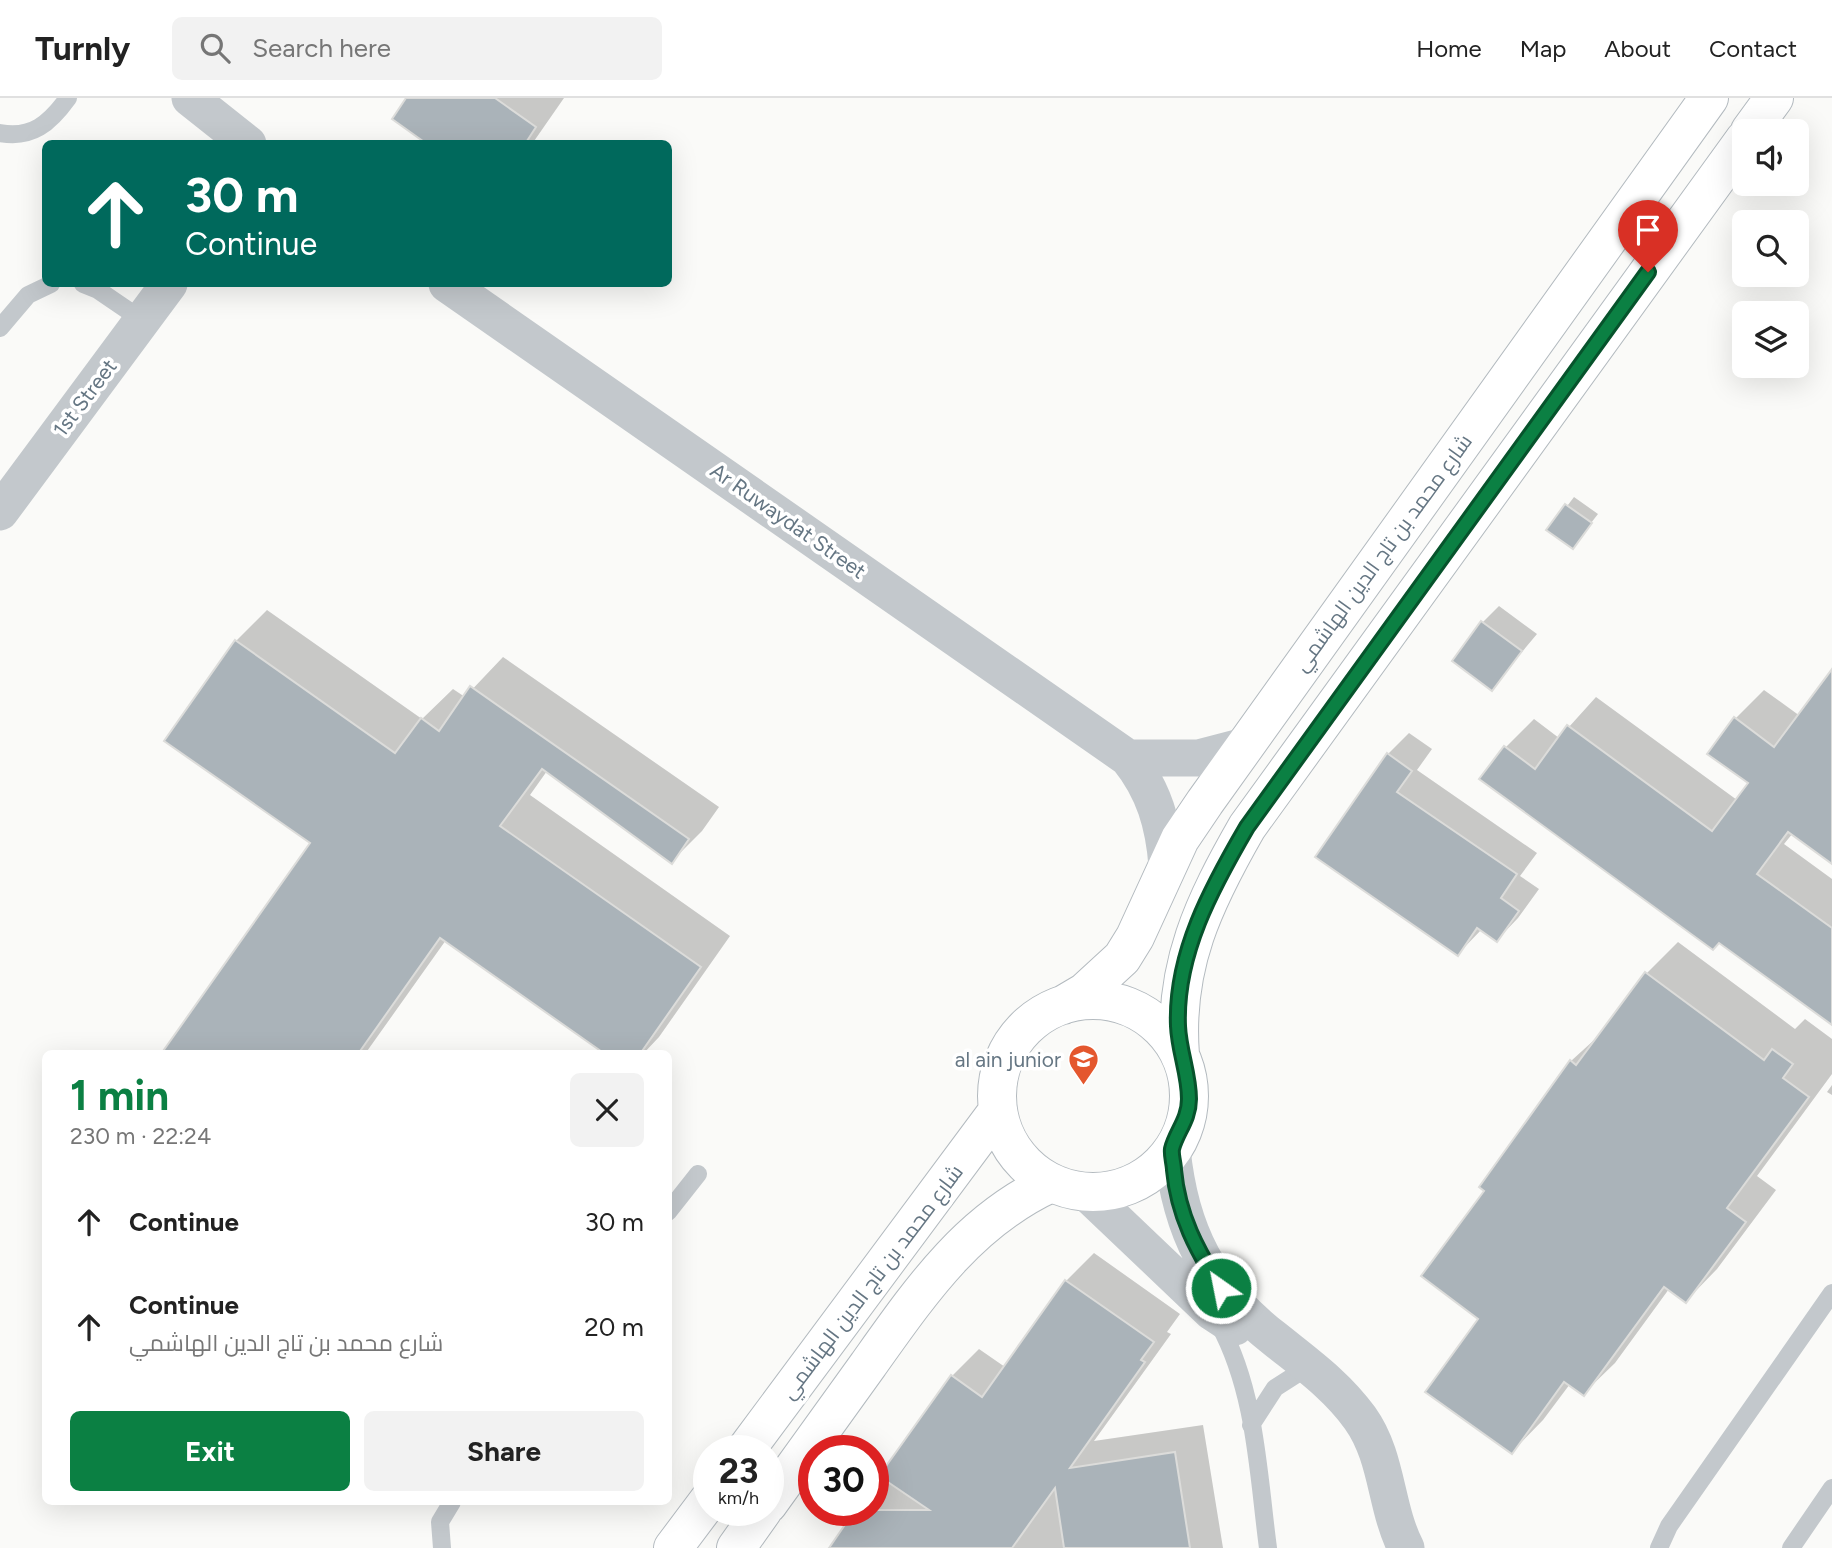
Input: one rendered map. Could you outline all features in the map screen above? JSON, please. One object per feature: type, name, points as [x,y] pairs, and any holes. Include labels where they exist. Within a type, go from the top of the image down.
[{"type":"street","name":"شارع محمد بن تاج الدين الهاشمي","points":[[1063,1005],[1085,992],[1122,958],[1135,937],[1180,839],[1709,98]]},
{"type":"street","points":[[1759,119],[1774,98]]},
{"type":"street","points":[[202,101],[244,140]]},
{"type":"street","points":[[1180,1055],[1178,1013],[1185,962],[1217,879],[1247,827],[1732,157]]},
{"type":"street","name":"1st Street","points":[[0,512],[167,287]]},
{"type":"street","name":"Ar Ruwaydat Street","points":[[451,287],[1128,758],[1152,796],[1163,831],[1167,866]]},
{"type":"street","points":[[1128,758],[1199,758],[1245,746]]},
{"type":"street","points":[[784,1482],[946,1260],[996,1214],[1024,1195],[1069,1188],[1112,1190],[1136,1182],[1156,1168],[1172,1149],[1184,1127],[1189,1102],[1188,1078],[1180,1055],[1164,1032],[1143,1014],[1118,1003],[1090,1000],[1063,1005],[1039,1017],[1018,1035],[1004,1058],[997,1085],[997,1112],[1004,1137],[1019,1159],[1069,1188],[1212,1312],[1242,1331],[1275,1340]]},
{"type":"street","name":"شارع محمد بن تاج الدين الهاشمي","points":[[757,1435],[997,1112]]},
{"type":"street","points":[[1172,1149],[1176,1187],[1185,1222],[1200,1256],[1237,1306],[1275,1340],[1311,1365],[1347,1401],[1374,1443],[1406,1548]]},
{"type":"street","points":[[673,1548],[693,1521]]},
{"type":"street","points":[[736,1548],[752,1526]]},
{"type":"lane","points":[[0,133],[15,136],[42,128],[68,98]]},
{"type":"lane","points":[[0,328],[28,295],[45,287]]},
{"type":"lane","points":[[90,287],[142,320]]},
{"type":"lane","points":[[672,1207],[698,1174]]},
{"type":"lane","points":[[1659,1548],[1670,1525],[1832,1293]]},
{"type":"lane","points":[[1212,1312],[1238,1366],[1251,1425],[1268,1548]]},
{"type":"lane","points":[[1251,1425],[1275,1388],[1311,1365]]},
{"type":"lane","points":[[1791,1548],[1832,1488]]},
{"type":"lane","points":[[442,1548],[440,1522],[450,1505]]},
{"type":"building","points":[[406,98],[495,98],[536,127],[528,140],[421,140],[392,119]]},
{"type":"building","points":[[1565,504],[1592,523],[1573,549],[1546,530]]},
{"type":"building","points":[[1481,621],[1522,651],[1492,691],[1452,661]]},
{"type":"building","points":[[235,640],[395,753],[421,718],[439,731],[470,686],[689,839],[672,864],[542,769],[500,826],[701,967],[643,1050],[599,1050],[440,938],[361,1050],[164,1050],[310,843],[164,741]]},
{"type":"building","points":[[1832,669],[1832,864],[1788,832],[1757,874],[1832,928],[1832,1025],[1719,943],[1713,950],[1479,779],[1504,746],[1535,769],[1567,725],[1712,831],[1748,783],[1707,754],[1734,717],[1774,747]]},
{"type":"building","points":[[1387,753],[1412,771],[1397,792],[1517,874],[1501,898],[1519,911],[1497,942],[1477,928],[1458,956],[1315,857]]},
{"type":"building","points":[[1645,972],[1764,1060],[1772,1049],[1793,1064],[1783,1078],[1809,1097],[1727,1208],[1746,1222],[1686,1303],[1664,1287],[1584,1396],[1564,1382],[1512,1454],[1425,1392],[1478,1319],[1421,1276],[1484,1191],[1479,1187],[1570,1060],[1576,1065]]},
{"type":"building","points":[[1065,1280],[1154,1342],[1141,1360],[1145,1362],[1070,1468],[1175,1452],[1190,1548],[1064,1548],[1055,1488],[1012,1548],[829,1548],[844,1526],[889,1526],[889,1510],[929,1510],[889,1483],[889,1462],[951,1375],[982,1397]]},
{"type":"place","name":"al ain junior","points":[[1084,1087]]},
{"type":"route","points":[[1221,1288],[1200,1256],[1185,1222],[1176,1187],[1172,1149],[1184,1127],[1189,1102],[1188,1078],[1180,1055],[1179,992],[1185,962],[1217,879],[1247,827],[1648,272]]}]
